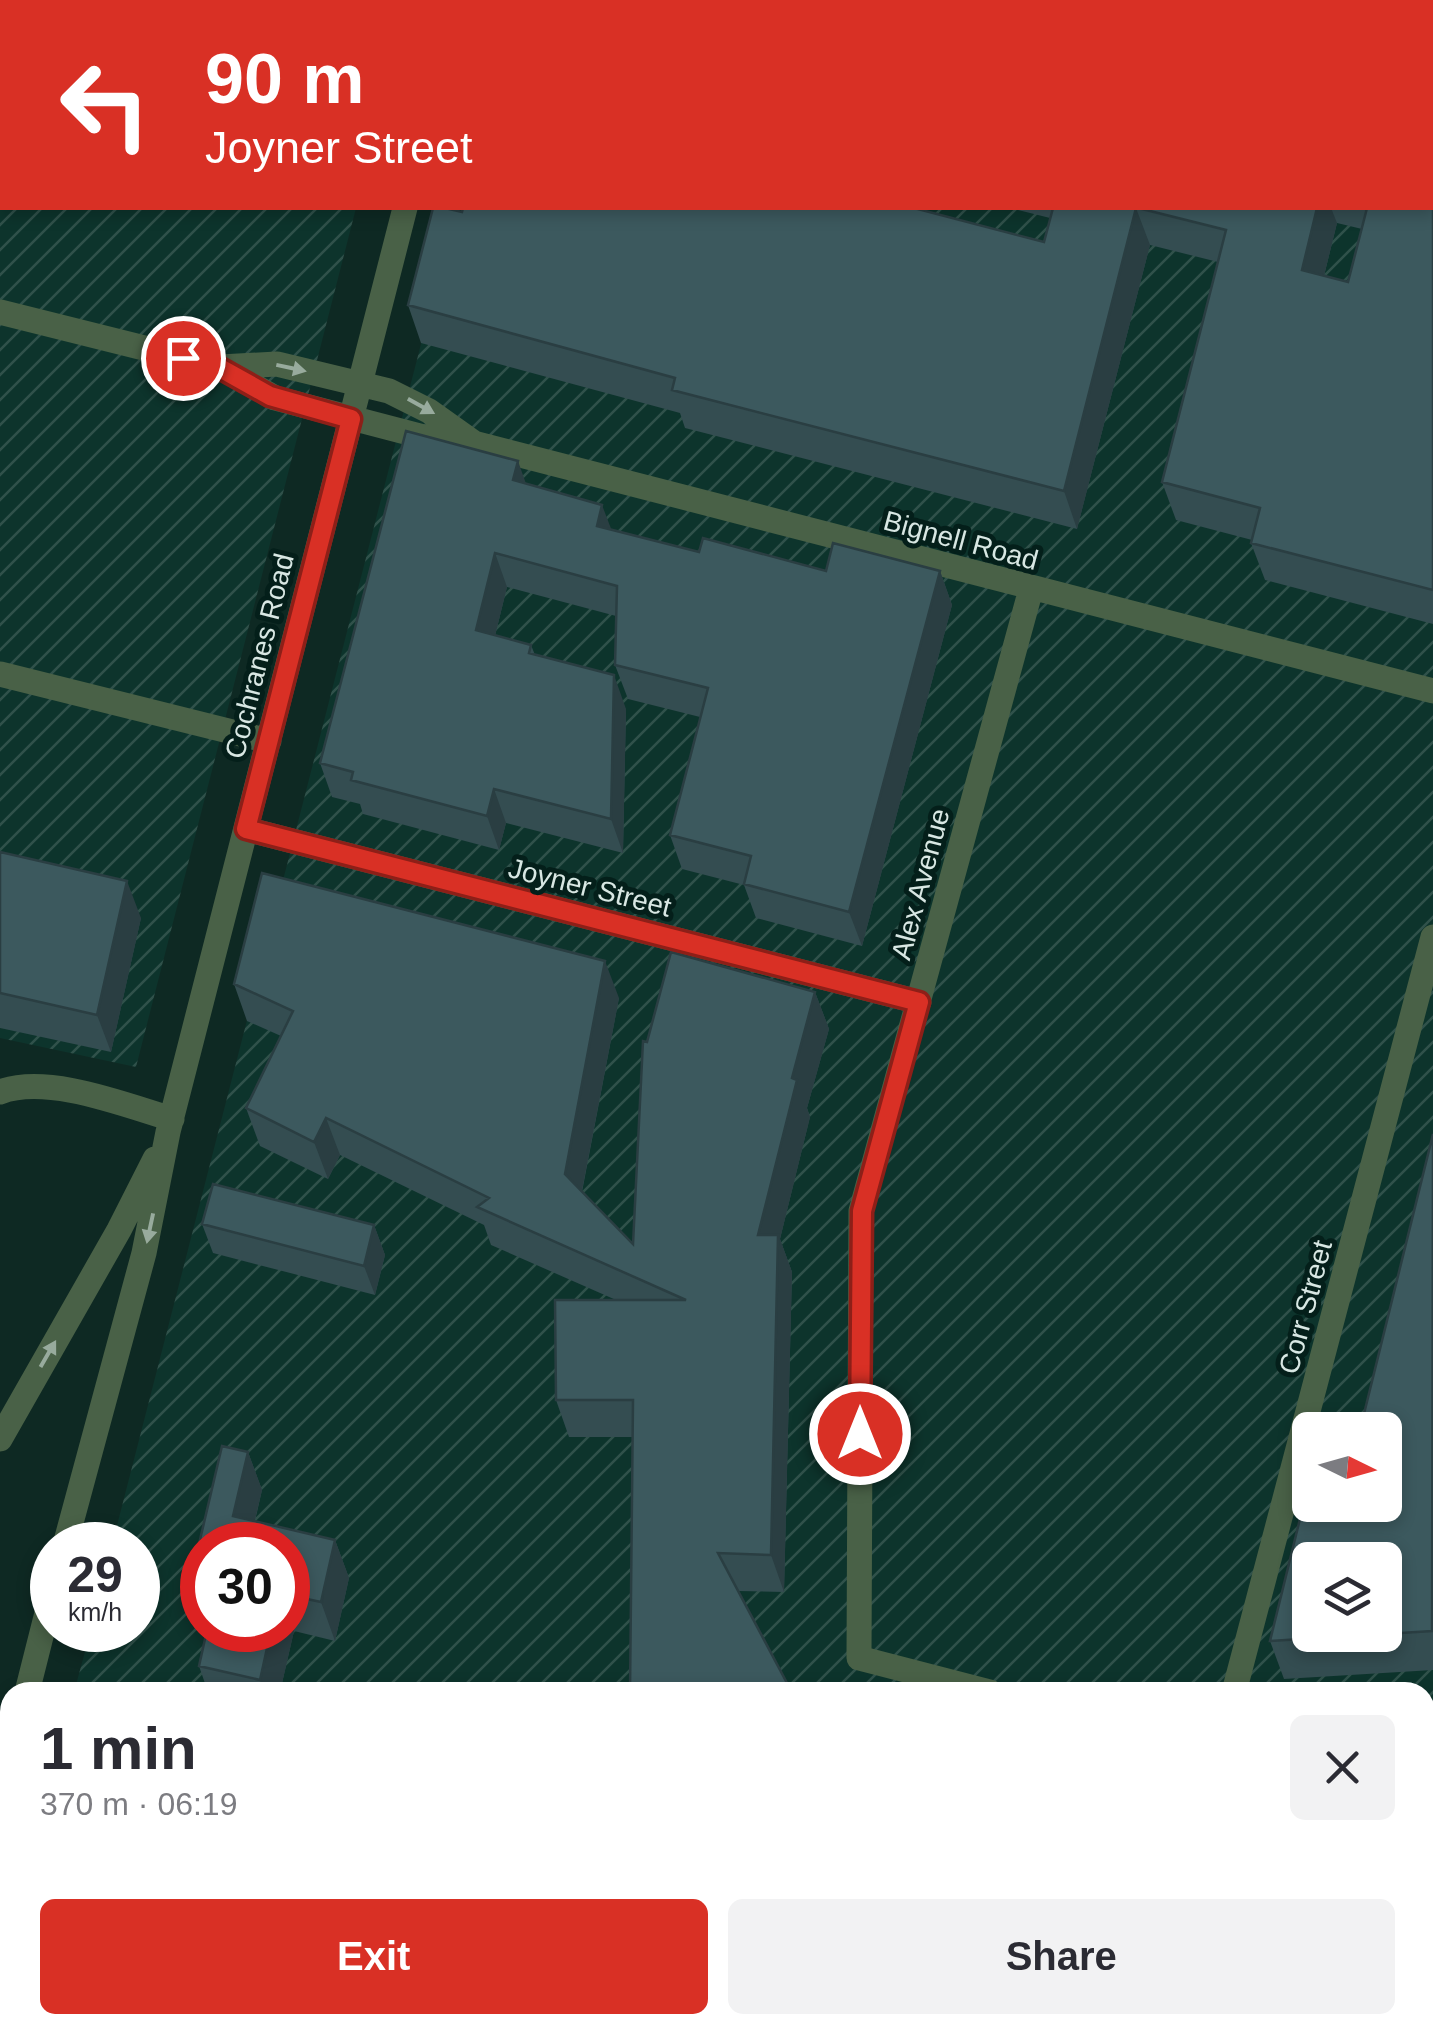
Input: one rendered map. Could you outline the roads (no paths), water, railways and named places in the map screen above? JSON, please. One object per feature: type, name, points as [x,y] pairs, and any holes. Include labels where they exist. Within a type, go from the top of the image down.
[{"type":"street","name":"Cochranes Road","points":[[71,1522],[144,1253],[170,1126],[404,210]]},
{"type":"street","points":[[0,312],[220,368]]},
{"type":"street","name":"Bignell Road","points":[[220,368],[276,364],[360,384],[414,402],[474,443]]},
{"type":"street","name":"Bignell Road","points":[[220,368],[270,396],[351,419],[431,439],[474,443],[1433,691]]},
{"type":"street","name":"Alex Avenue","points":[[951,1682],[859,1658],[862,1211],[1031,589]]},
{"type":"street","points":[[0,674],[268,740]]},
{"type":"street","name":"Joyner Street","points":[[246,829],[919,1002]]},
{"type":"street","name":"Corr Street","points":[[1237,1682],[1433,936]]},
{"type":"street","points":[[0,1092],[21,1086],[45,1087],[102,1098],[170,1126]]},
{"type":"street","name":"Cochranes Road","points":[[0,1439],[119,1230],[170,1126]]},
{"type":"street","points":[[30,1682],[37,1652]]}]
